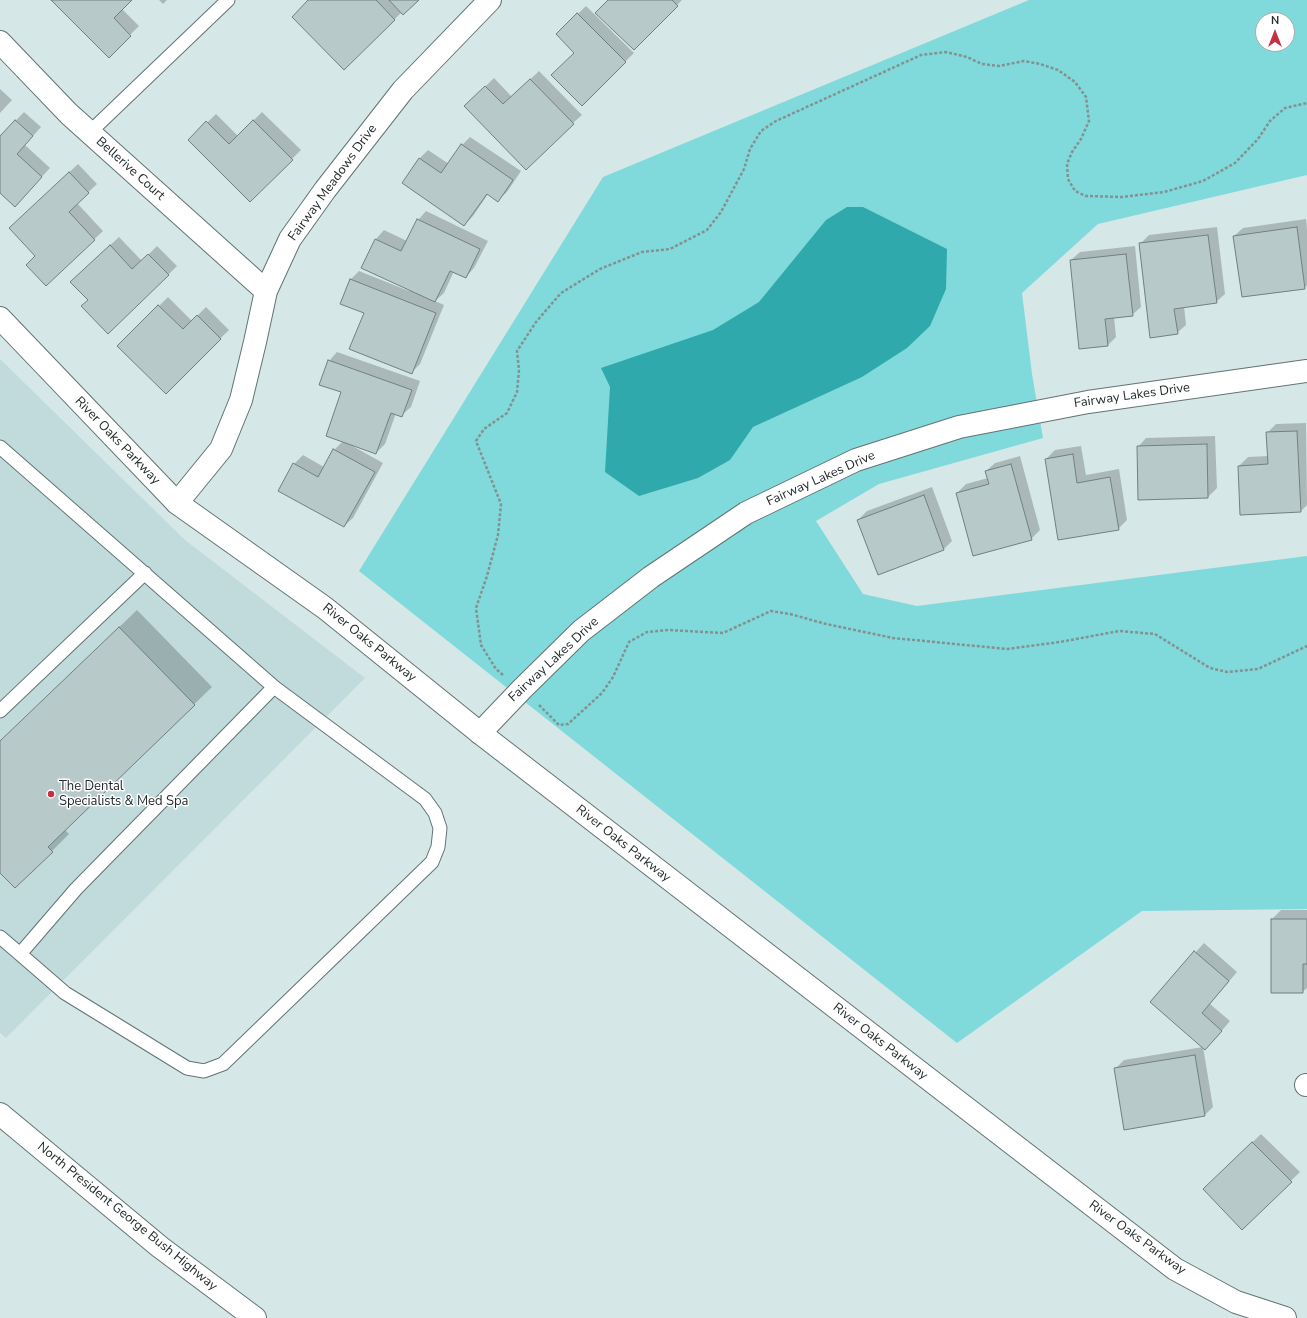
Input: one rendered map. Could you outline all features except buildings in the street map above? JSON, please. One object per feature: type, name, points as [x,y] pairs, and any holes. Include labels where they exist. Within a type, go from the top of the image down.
[{"type":"street","name":"Fairway Meadows Drive","points":[[177,503],[221,449],[241,400],[266,291],[290,238],[325,190],[403,90],[490,0]]},
{"type":"street","name":"Bellerive Court","points":[[0,42],[89,133],[266,291]]},
{"type":"street","name":"River Oaks Parkway","points":[[0,318],[177,503],[325,608],[480,733],[1176,1269],[1236,1302],[1285,1318]]},
{"type":"street","name":"Fairway Lakes Drive","points":[[480,733],[581,631],[651,577],[746,513],[856,460],[959,426],[1088,402],[1307,371]]},
{"type":"street","name":"North President George Bush Highway","points":[[0,1114],[160,1247],[255,1318]]},
{"type":"lane","points":[[89,133],[228,0]]},
{"type":"lane","points":[[0,447],[274,687],[425,799],[435,813],[440,828],[438,847],[432,862],[223,1064],[204,1071],[187,1068],[65,993],[0,937]]},
{"type":"lane","points":[[0,711],[145,573]]},
{"type":"lane","points":[[20,954],[76,889],[274,687]]},
{"type":"path","points":[[1307,103],[1285,108],[1270,121],[1258,139],[1234,163],[1203,182],[1164,192],[1122,197],[1086,196],[1075,191],[1068,179],[1067,164],[1072,152],[1081,139],[1088,121],[1086,98],[1075,82],[1058,70],[1024,61],[999,66],[982,64],[967,57],[946,52],[921,55],[776,121],[760,131],[750,149],[744,169],[721,212],[707,230],[670,249],[642,252],[600,269],[560,293],[536,322],[517,351],[519,370],[517,392],[507,413],[484,429],[476,441],[502,504],[498,535],[487,576],[476,608],[481,645],[496,669],[522,689],[559,725],[568,724],[602,693],[613,677],[629,642],[647,632],[668,630],[723,633],[771,611],[893,638],[1007,649],[1060,642],[1119,631],[1155,634],[1210,668],[1227,672],[1258,669],[1307,646]]},
{"type":"shaded area","points":[[1029,0],[1307,0],[1307,175],[1098,224],[1022,293],[1032,374],[1043,438],[879,484],[816,521],[863,594],[917,606],[1307,556],[1307,909],[1142,911],[957,1043],[359,571],[603,177]]},
{"type":"shaded area","points":[[847,207],[863,207],[947,249],[946,289],[930,326],[907,348],[862,377],[753,427],[730,460],[698,478],[639,496],[605,472],[610,387],[601,368],[713,330],[759,302],[826,220]]},
{"type":"shaded area","points":[[0,359],[185,540],[365,678],[6,1038],[0,1033]]},
{"type":"place","name":"The Dental Specialists & Med Spa","points":[[51,794]]}]
